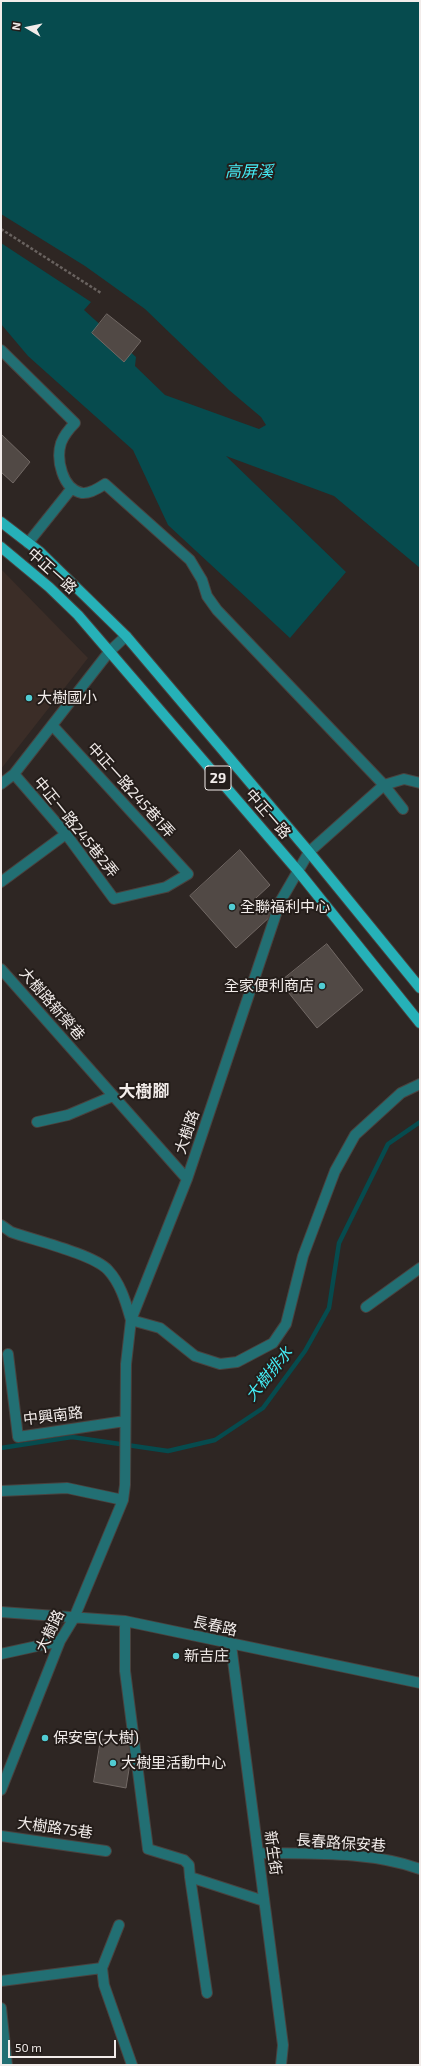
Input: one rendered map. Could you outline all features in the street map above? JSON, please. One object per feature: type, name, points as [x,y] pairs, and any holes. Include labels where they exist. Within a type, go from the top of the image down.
[{"type":"main road","name":"中正一路","points":[[1,522],[28,543],[126,636],[309,852],[420,988]]},
{"type":"main road","name":"中正一路","points":[[1,547],[50,587],[78,615],[298,872],[420,1024]]},
{"type":"street","points":[[1,350],[75,423],[67,432],[61,443],[59,455],[60,467],[72,488],[82,493],[105,484],[190,560],[202,580],[207,596],[217,610],[384,785],[403,809]]},
{"type":"street","points":[[28,543],[72,488]]},
{"type":"street","points":[[1,784],[14,774],[109,652],[126,636]]},
{"type":"street","name":"中正一路245巷1弄","points":[[52,725],[188,874],[166,887],[114,899]]},
{"type":"street","name":"中正一路245巷2弄","points":[[14,774],[66,834],[114,899]]},
{"type":"street","points":[[384,785],[404,779],[420,783]]},
{"type":"street","name":"大樹路","points":[[1,1790],[60,1641],[74,1618],[123,1500],[125,1485],[124,1426],[126,1364],[131,1320],[187,1179],[280,902],[309,852],[384,785]]},
{"type":"street","points":[[1,882],[66,834]]},
{"type":"street","name":"大樹路新榮巷","points":[[1,969],[187,1179]]},
{"type":"street","points":[[1,1225],[10,1232],[86,1257],[107,1269],[121,1288],[131,1320],[160,1328],[195,1356],[220,1364],[237,1362],[273,1343],[286,1324],[303,1256],[335,1172],[355,1135],[401,1093],[420,1084]]},
{"type":"street","points":[[37,1122],[68,1115],[113,1096]]},
{"type":"street","points":[[366,1306],[420,1268]]},
{"type":"street","name":"中興南路","points":[[8,1354],[18,1437],[124,1426]]},
{"type":"street","points":[[1,1491],[67,1488],[123,1500]]},
{"type":"street","name":"長春路","points":[[1,1612],[125,1621],[231,1645],[420,1683]]},
{"type":"street","points":[[125,1621],[125,1671],[148,1849],[184,1860],[189,1865],[207,1993]]},
{"type":"street","points":[[1,1654],[60,1641]]},
{"type":"street","name":"新生街","points":[[231,1645],[283,2045],[281,2065]]},
{"type":"street","name":"大樹路75巷","points":[[1,1836],[106,1851]]},
{"type":"street","name":"長春路保安巷","points":[[258,1853],[338,1855],[402,1862],[420,1869]]},
{"type":"street","points":[[190,1877],[264,1901]]},
{"type":"street","points":[[119,1925],[102,1968],[104,1985],[132,2065]]},
{"type":"street","points":[[1,1981],[102,1968]]},
{"type":"street","points":[[1,2008],[7,2065]]},
{"type":"path","points":[[1,229],[101,293]]},
{"type":"shaded area","name":"大樹國小","points":[[1,569],[88,658],[1,769]]},
{"type":"water","name":"高屏溪","points":[[1,1],[420,1],[420,568],[334,496],[226,456],[346,572],[290,638],[168,525],[133,450],[28,356],[1,324],[1,243],[91,302],[84,310],[136,357],[135,366],[165,395],[259,429],[266,425],[261,417],[229,390],[145,309],[85,266],[1,214]]},
{"type":"building","points":[[107,314],[141,341],[124,362],[92,333]]},
{"type":"building","points":[[1,434],[30,462],[13,483],[1,472]]},
{"type":"building","name":"全聯福利中心","points":[[240,850],[270,885],[256,898],[272,915],[236,948],[190,896]]},
{"type":"building","name":"全家便利商店","points":[[327,944],[363,990],[317,1028],[280,982]]},
{"type":"building","name":"大樹里活動中心","points":[[101,1739],[133,1744],[126,1788],[94,1782]]},
{"type":"waterway","name":"大樹排水","points":[[1,1448],[72,1437],[168,1451],[215,1440],[263,1408],[305,1351],[329,1308],[339,1243],[388,1144],[420,1122]]},
{"type":"place","name":"大樹國小","points":[[29,698]]},
{"type":"place","name":"全聯福利中心","points":[[232,907]]},
{"type":"place","name":"全家便利商店","points":[[322,986]]},
{"type":"place","name":"新吉庄","points":[[176,1656]]},
{"type":"place","name":"保安宮(大樹)","points":[[45,1738]]},
{"type":"place","name":"大樹里活動中心","points":[[113,1763]]},
{"type":"district","name":"大樹腳","points":[[144,1091]]}]
